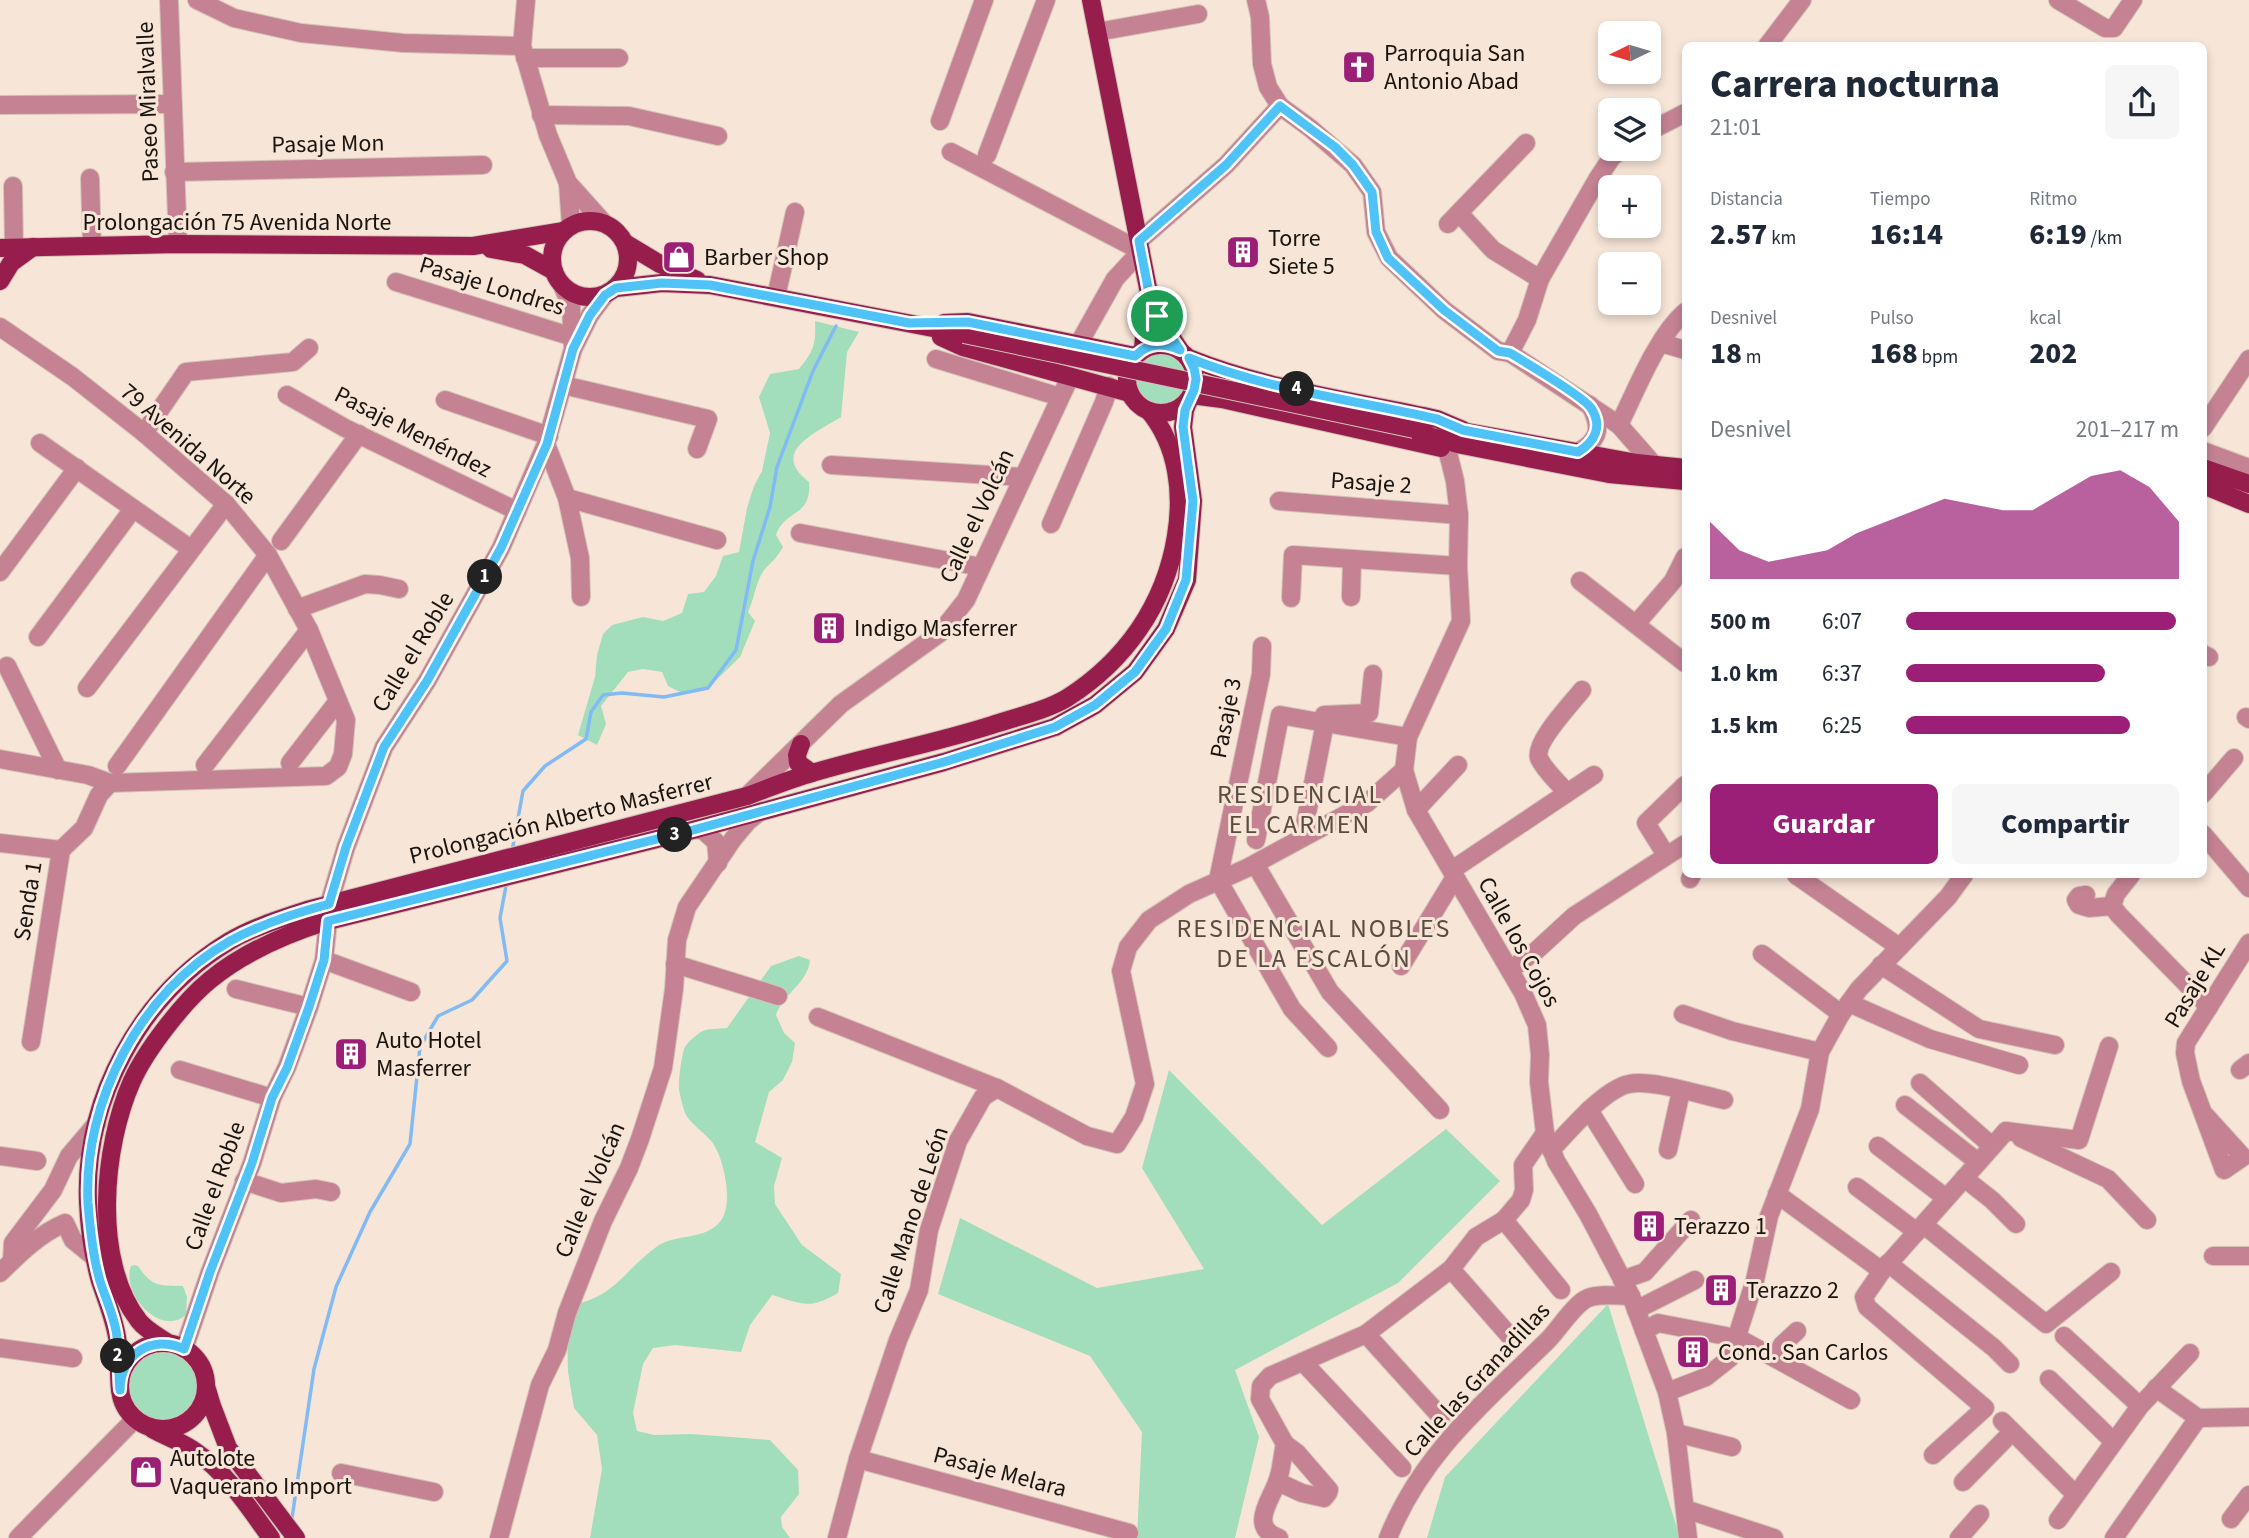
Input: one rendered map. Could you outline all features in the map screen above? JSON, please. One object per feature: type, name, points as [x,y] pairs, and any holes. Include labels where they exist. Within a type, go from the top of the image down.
[{"type":"main road","points":[[1089,1],[1149,293],[1157,316],[1194,368],[1196,379],[1190,398],[1175,411],[1149,411],[1141,407],[1130,393],[1127,374],[1139,353],[1149,293]]},
{"type":"main road","points":[[611,292],[624,279],[628,267],[629,255],[620,234],[603,222],[583,221],[567,229],[553,250],[558,278],[571,292],[582,297],[594,298],[611,292],[662,283],[710,285],[964,334],[1417,429],[1432,437],[1578,452],[1656,466],[1682,468]]},
{"type":"main road","name":"Prolongación 75 Avenida Norte","points":[[473,246],[567,229]]},
{"type":"main road","points":[[625,243],[660,264],[710,285]]},
{"type":"main road","name":"Prolongación 75 Avenida Norte","points":[[7,248],[178,244],[473,246],[524,255],[558,278]]},
{"type":"main road","points":[[0,281],[11,263],[33,247]]},
{"type":"main road","points":[[909,323],[968,322],[1078,345],[1139,353],[1162,344],[1214,368],[1266,383],[1437,419],[1457,441]]},
{"type":"main road","points":[[909,323],[963,347],[1130,393]]},
{"type":"main road","points":[[1190,398],[1222,399],[1457,441],[1609,474],[1682,481]]},
{"type":"main road","name":"Prolongación Alberto Masferrer","points":[[120,1390],[117,1336],[94,1256],[88,1201],[91,1154],[97,1123],[124,1052],[142,1022],[177,981],[228,943],[257,927],[696,829],[944,762],[1055,727],[1095,705],[1135,672],[1166,629],[1186,580],[1193,501],[1183,427],[1190,398]]},
{"type":"main road","name":"Prolongación Alberto Masferrer","points":[[176,1346],[140,1323],[121,1290],[106,1217],[107,1189],[119,1120],[133,1078],[166,1029],[209,981],[249,954],[300,930],[328,912],[747,796],[812,773],[966,733],[1064,700],[1118,657],[1141,629],[1160,595],[1172,558],[1179,515],[1177,477],[1169,443],[1161,425],[1149,411]]},
{"type":"main road","points":[[2207,483],[2249,484]]},
{"type":"main road","points":[[2207,484],[2249,504]]},
{"type":"main road","points":[[801,744],[797,755],[799,763],[812,773]]},
{"type":"main road","points":[[271,1538],[231,1485],[208,1462],[195,1451],[142,1423],[124,1406],[120,1381],[125,1365],[136,1352],[151,1345],[176,1346],[197,1360],[228,1448],[296,1538]]},
{"type":"main road","points":[[142,1423],[166,1429],[181,1425],[195,1415],[203,1401],[205,1384]]},
{"type":"street","name":"Paseo Miralvalle","points":[[169,0],[178,244]]},
{"type":"street","points":[[197,0],[234,18],[301,33],[620,58]]},
{"type":"street","points":[[526,0],[523,52],[541,115],[568,183],[603,222]]},
{"type":"street","points":[[940,121],[984,0]]},
{"type":"street","points":[[987,155],[1046,0]]},
{"type":"street","points":[[1257,0],[1264,75],[1268,87],[1280,106],[1335,147],[1353,165],[1372,192],[1376,232],[1388,258],[1444,310],[1498,351],[1510,353],[1619,425],[1656,466]]},
{"type":"street","points":[[1770,42],[1801,0]]},
{"type":"street","points":[[2058,0],[2105,28],[2114,29],[2133,0]]},
{"type":"street","points":[[1097,32],[1198,14]]},
{"type":"street","points":[[0,105],[172,104]]},
{"type":"street","points":[[1078,345],[1115,279],[1140,246],[1226,165],[1280,106]]},
{"type":"street","points":[[541,115],[629,116],[719,136]]},
{"type":"street","points":[[1661,125],[1682,115]]},
{"type":"street","points":[[1526,143],[1453,219],[1493,250],[1540,279]]},
{"type":"street","points":[[951,152],[1140,246]]},
{"type":"street","points":[[1510,353],[1527,320],[1540,279],[1609,161]]},
{"type":"street","name":"Pasaje Mon","points":[[174,172],[483,165]]},
{"type":"street","points":[[90,178],[92,246]]},
{"type":"street","points":[[567,229],[568,183]]},
{"type":"street","points":[[7,248],[13,186]]},
{"type":"street","points":[[776,297],[795,212]]},
{"type":"street","name":"Calle el Roble","points":[[176,1346],[244,1181],[272,1098],[287,1068],[309,1007],[324,960],[328,912],[346,847],[384,747],[427,681],[501,548],[547,440],[573,343],[571,306],[558,278]]},
{"type":"street","name":"Pasaje Londres","points":[[396,282],[573,343]]},
{"type":"street","name":"Calle el Roble","points":[[573,343],[590,315],[611,292]]},
{"type":"street","points":[[1619,425],[1661,343],[1682,315]]},
{"type":"street","name":"79 Avenida Norte","points":[[0,327],[73,377],[144,433],[274,548],[346,720],[343,754],[338,767],[326,776],[110,783]]},
{"type":"street","points":[[1661,343],[1682,349]]},
{"type":"street","points":[[144,433],[186,372],[293,362],[309,348]]},
{"type":"street","points":[[936,359],[1060,397]]},
{"type":"street","points":[[2207,422],[2249,359]]},
{"type":"street","name":"Calle el Volcán","points":[[747,796],[841,704],[940,633],[966,600],[1070,377]]},
{"type":"street","points":[[563,385],[708,419],[697,449]]},
{"type":"street","points":[[1051,524],[1104,402],[1108,386]]},
{"type":"street","name":"Pasaje Menéndez","points":[[287,394],[359,434],[517,511]]},
{"type":"street","points":[[445,400],[547,440],[568,498],[580,558],[581,597]]},
{"type":"street","points":[[1578,452],[1594,440],[1597,431],[1598,425],[1590,405]]},
{"type":"street","points":[[117,766],[359,434]]},
{"type":"street","name":"Calle los Cojos","points":[[1457,441],[1455,481],[1460,515],[1458,566],[1461,621],[1408,737],[1404,770],[1416,810],[1510,970],[1537,1025],[1539,1082],[1545,1133],[1551,1150],[1634,1303],[1667,1392],[1676,1433],[1688,1538]]},
{"type":"street","points":[[40,443],[191,549]]},
{"type":"street","points":[[2207,452],[2249,468]]},
{"type":"street","points":[[831,465],[1022,477]]},
{"type":"street","points":[[0,572],[77,468]]},
{"type":"street","points":[[568,498],[717,540]]},
{"type":"street","name":"Pasaje 2","points":[[1279,501],[1460,515]]},
{"type":"street","points":[[87,688],[226,505]]},
{"type":"street","points":[[38,637],[133,509]]},
{"type":"street","points":[[800,533],[981,567]]},
{"type":"street","points":[[1291,598],[1293,555],[1458,566]]},
{"type":"street","points":[[1351,597],[1352,559]]},
{"type":"street","points":[[1636,624],[1673,581],[1682,563]]},
{"type":"street","points":[[1580,581],[1682,661]]},
{"type":"street","points":[[297,608],[365,584],[399,589]]},
{"type":"street","points":[[205,765],[309,630]]},
{"type":"street","name":"Pasaje 3","points":[[1219,880],[1261,674],[1262,646]]},
{"type":"street","points":[[7,666],[58,770]]},
{"type":"street","points":[[1323,719],[1369,713],[1373,674]]},
{"type":"street","points":[[1567,793],[1540,760],[1538,751],[1548,732],[1582,690]]},
{"type":"street","points":[[290,763],[338,701]]},
{"type":"street","points":[[1256,840],[1280,715],[1323,719],[1408,737]]},
{"type":"street","points":[[1305,824],[1323,719]]},
{"type":"street","points":[[2207,789],[2234,758]]},
{"type":"street","points":[[0,759],[88,775],[110,783],[99,795],[84,828],[61,850],[0,843]]},
{"type":"street","points":[[1416,810],[1458,765]]},
{"type":"street","points":[[818,1017],[997,1088],[1087,1136],[1117,1144],[1134,1117],[1144,1084],[1121,971],[1128,947],[1149,920],[1189,894],[1255,864],[1367,803],[1404,770]]},
{"type":"street","points":[[1401,966],[1454,873],[1594,775]]},
{"type":"street","points":[[1666,855],[1646,823],[1682,788]]},
{"type":"street","name":"Calle el Volcán","points":[[499,1538],[540,1385],[557,1350],[567,1313],[603,1221],[629,1168],[663,1068],[671,1016],[677,940],[687,907],[740,831],[761,811]]},
{"type":"street","points":[[696,829],[704,831],[716,842],[718,863]]},
{"type":"street","points":[[2207,839],[2249,888]]},
{"type":"street","points":[[1510,970],[1537,950],[1574,915],[1682,846]]},
{"type":"street","name":"Senda 1","points":[[31,1042],[61,850]]},
{"type":"street","points":[[1255,864],[1330,992],[1440,1110]]},
{"type":"street","points":[[1800,878],[1899,947]]},
{"type":"street","points":[[1667,1392],[1706,1377],[1730,1358],[1732,1337],[1755,1280],[1762,1240],[1810,1109],[1819,1052],[1845,1008],[1881,965],[1948,897],[1962,878]]},
{"type":"street","points":[[2112,905],[2116,894],[2129,878]]},
{"type":"street","points":[[1219,880],[1292,1009],[1328,1048]]},
{"type":"street","points":[[2086,895],[2079,896],[2076,900],[2079,905],[2090,908],[2112,905]]},
{"type":"street","points":[[2112,905],[2209,1007]]},
{"type":"street","name":"Pasaje KL","points":[[2204,1114],[2185,1053],[2186,1043],[2249,943]]},
{"type":"street","points":[[1762,954],[1845,1008],[1930,1039],[2019,1065]]},
{"type":"street","points":[[324,960],[411,992]]},
{"type":"street","points":[[675,964],[778,996]]},
{"type":"street","points":[[1881,965],[1979,1029],[2055,1045]]},
{"type":"street","points":[[236,989],[309,1007]]},
{"type":"street","points":[[1683,1014],[1732,1031],[1819,1052]]},
{"type":"street","points":[[2006,1131],[2079,1140],[2109,1046]]},
{"type":"street","points":[[180,1070],[272,1098]]},
{"type":"street","points":[[1551,1150],[1589,1110],[1627,1084],[1646,1083],[1724,1100]]},
{"type":"street","points":[[1920,1083],[1992,1146]]},
{"type":"street","name":"Calle Mano de León","points":[[837,1538],[858,1459],[898,1340],[919,1290],[929,1230],[958,1141],[983,1097],[997,1088]]},
{"type":"street","points":[[1668,1150],[1681,1091]]},
{"type":"street","points":[[1905,1105],[1978,1162]]},
{"type":"street","points":[[1589,1110],[1635,1184]]},
{"type":"street","points":[[6,1257],[53,1190],[69,1156],[97,1123]]},
{"type":"street","points":[[1933,1455],[1985,1408],[1867,1307],[1864,1297],[1885,1267],[2006,1131]]},
{"type":"street","points":[[2006,1131],[2108,1179],[2147,1220]]},
{"type":"street","points":[[1278,1482],[1302,1493],[1324,1498],[1329,1490],[1297,1453],[1285,1444],[1262,1405],[1260,1392],[1264,1382],[1270,1376],[1366,1334],[1451,1269],[1476,1237],[1504,1220],[1521,1200],[1524,1190],[1523,1165],[1545,1133]]},
{"type":"street","points":[[1878,1146],[1946,1198]]},
{"type":"street","points":[[0,1156],[37,1161]]},
{"type":"street","points":[[1964,1178],[2016,1224]]},
{"type":"street","points":[[244,1181],[281,1193],[311,1189],[331,1192]]},
{"type":"street","points":[[1857,1187],[1921,1228],[2046,1324],[2111,1272]]},
{"type":"street","points":[[53,1190],[73,1240],[94,1256]]},
{"type":"street","points":[[1777,1195],[1885,1267],[1994,1348],[2010,1364]]},
{"type":"street","points":[[1504,1220],[1561,1290]]},
{"type":"street","points":[[1622,1280],[1645,1272],[1691,1220]]},
{"type":"street","points":[[6,1257],[65,1223]]},
{"type":"street","points":[[2213,1256],[2249,1256]]},
{"type":"street","points":[[1451,1269],[1514,1341]]},
{"type":"street","points":[[1634,1303],[1695,1280]]},
{"type":"street","name":"Calle las Granadillas","points":[[1388,1538],[1400,1511],[1429,1462],[1483,1402],[1550,1338],[1586,1298],[1603,1295],[1634,1303]]},
{"type":"street","points":[[1644,1331],[1658,1323],[1732,1337],[1851,1401]]},
{"type":"street","points":[[1775,1358],[1782,1345],[1797,1331]]},
{"type":"street","points":[[1366,1334],[1441,1417]]},
{"type":"street","points":[[2064,1336],[2140,1406]]},
{"type":"street","points":[[0,1348],[72,1359]]},
{"type":"street","points":[[2058,1520],[2140,1406],[2190,1353]]},
{"type":"street","points":[[1303,1362],[1402,1468]]},
{"type":"street","points":[[2049,1379],[2113,1441]]},
{"type":"street","points":[[2156,1388],[2198,1418],[2249,1417]]},
{"type":"street","points":[[2114,1538],[2198,1418]]},
{"type":"street","points":[[18,1538],[142,1423]]},
{"type":"street","points":[[1963,1482],[2007,1427],[2075,1494]]},
{"type":"street","points":[[1676,1433],[1732,1447]]},
{"type":"street","points":[[1279,1538],[1273,1536],[1263,1520],[1264,1508],[1278,1482],[1285,1444]]},
{"type":"street","name":"Pasaje Melara","points":[[858,1459],[1129,1533]]},
{"type":"street","points":[[341,1473],[434,1492]]},
{"type":"street","points":[[2231,1519],[2249,1495]]},
{"type":"street","points":[[1685,1509],[1774,1538]]},
{"type":"street","points":[[1959,1538],[1980,1514]]},
{"type":"green space","points":[[815,321],[859,332],[847,352],[841,417],[810,436],[795,452],[793,461],[809,482],[809,493],[802,507],[785,521],[776,535],[783,547],[759,579],[748,612],[755,621],[740,657],[708,688],[682,693],[668,686],[662,672],[643,669],[628,672],[601,706],[606,724],[597,745],[578,735],[595,677],[603,634],[612,625],[643,617],[663,621],[682,613],[688,594],[704,592],[716,576],[723,556],[739,552],[747,508],[762,471],[770,433],[759,397],[770,374],[799,369],[804,363],[813,347]]},
{"type":"green space","points":[[1162,350],[1173,352],[1182,358],[1188,367],[1188,389],[1182,398],[1173,404],[1162,406],[1151,404],[1142,398],[1136,389],[1134,378],[1136,367],[1142,358],[1151,352]]},
{"type":"green space","points":[[799,956],[810,960],[808,968],[776,1015],[784,1033],[795,1043],[792,1062],[783,1080],[769,1092],[755,1142],[782,1158],[774,1186],[775,1204],[802,1245],[841,1274],[838,1293],[820,1302],[806,1304],[772,1295],[750,1325],[741,1352],[675,1345],[653,1348],[643,1364],[633,1413],[637,1431],[654,1435],[691,1434],[770,1440],[798,1470],[799,1494],[781,1517],[782,1527],[790,1538],[590,1538],[602,1469],[597,1435],[574,1408],[568,1372],[567,1327],[573,1305],[599,1296],[663,1243],[708,1231],[722,1219],[727,1191],[720,1158],[712,1142],[686,1115],[681,1098],[679,1080],[684,1050],[690,1041],[704,1031],[727,1028],[771,966]]},
{"type":"green space","points":[[1169,1070],[1322,1225],[1446,1129],[1500,1181],[1398,1283],[1235,1370],[1259,1437],[1235,1538],[1137,1538],[1142,1432],[1090,1356],[938,1294],[960,1218],[1097,1288],[1204,1269],[1142,1168]]},
{"type":"green space","points":[[135,1265],[157,1284],[183,1286],[187,1297],[186,1315],[175,1321],[164,1321],[144,1308],[131,1287],[129,1276],[131,1266]]},
{"type":"green space","points":[[1608,1304],[1680,1538],[1427,1538],[1445,1477]]},
{"type":"green space","points":[[163,1352],[176,1355],[187,1362],[194,1373],[197,1386],[194,1399],[187,1410],[176,1417],[163,1420],[150,1417],[139,1410],[132,1399],[129,1386],[132,1373],[139,1362],[150,1355]]},
{"type":"waterway","points":[[512,851],[523,791],[545,766],[586,739],[591,712],[603,695],[622,693],[664,697],[708,688],[736,650],[753,561],[770,507],[777,467],[813,371],[836,326]]},
{"type":"waterway","points":[[292,1518],[314,1369],[336,1287],[370,1212],[410,1144],[420,1047],[438,1016],[472,1000],[507,961],[500,918],[506,886]]},
{"type":"place","name":"Parroquia San Antonio Abad","points":[[1359,67]]},
{"type":"place","name":"Torre Siete 5","points":[[1243,252]]},
{"type":"place","name":"Barber Shop","points":[[679,257]]},
{"type":"place","name":"Indigo Masferrer","points":[[829,628]]},
{"type":"place","name":"Auto Hotel Masferrer","points":[[351,1054]]},
{"type":"place","name":"Terazzo 1","points":[[1649,1226]]},
{"type":"place","name":"Terazzo 2","points":[[1721,1290]]},
{"type":"place","name":"Cond. San Carlos","points":[[1693,1352]]},
{"type":"place","name":"Autolote Vaquerano Import","points":[[146,1472]]},
{"type":"district","name":"RESIDENCIAL EL CARMEN","points":[[1300,809]]},
{"type":"district","name":"RESIDENCIAL NOBLES DE LA ESCALÓN","points":[[1314,943]]},
{"type":"route","points":[[1280,106],[1335,147],[1353,165],[1372,192],[1376,232],[1388,258],[1444,310],[1498,351],[1510,353],[1590,405],[1598,425],[1597,431],[1589,446],[1578,452],[1463,430],[1437,419],[1391,408],[1266,383],[1189,358],[1196,379],[1185,410],[1183,427],[1193,501],[1186,580],[1166,629],[1135,672],[1095,705],[1055,727],[944,762],[693,830],[328,921],[324,960],[309,1007],[287,1068],[272,1098],[252,1163],[184,1349],[168,1343],[159,1343],[136,1352],[125,1365],[120,1390],[117,1336],[94,1256],[88,1201],[91,1154],[97,1123],[111,1081],[142,1022],[177,981],[201,961],[257,927],[329,904],[346,847],[384,747],[427,681],[501,548],[547,444],[573,349],[590,315],[605,295],[616,288],[662,283],[710,285],[909,323],[968,322],[1135,356],[1152,345],[1162,344],[1180,350],[1157,316],[1149,293],[1139,241],[1226,165],[1280,106]]}]
